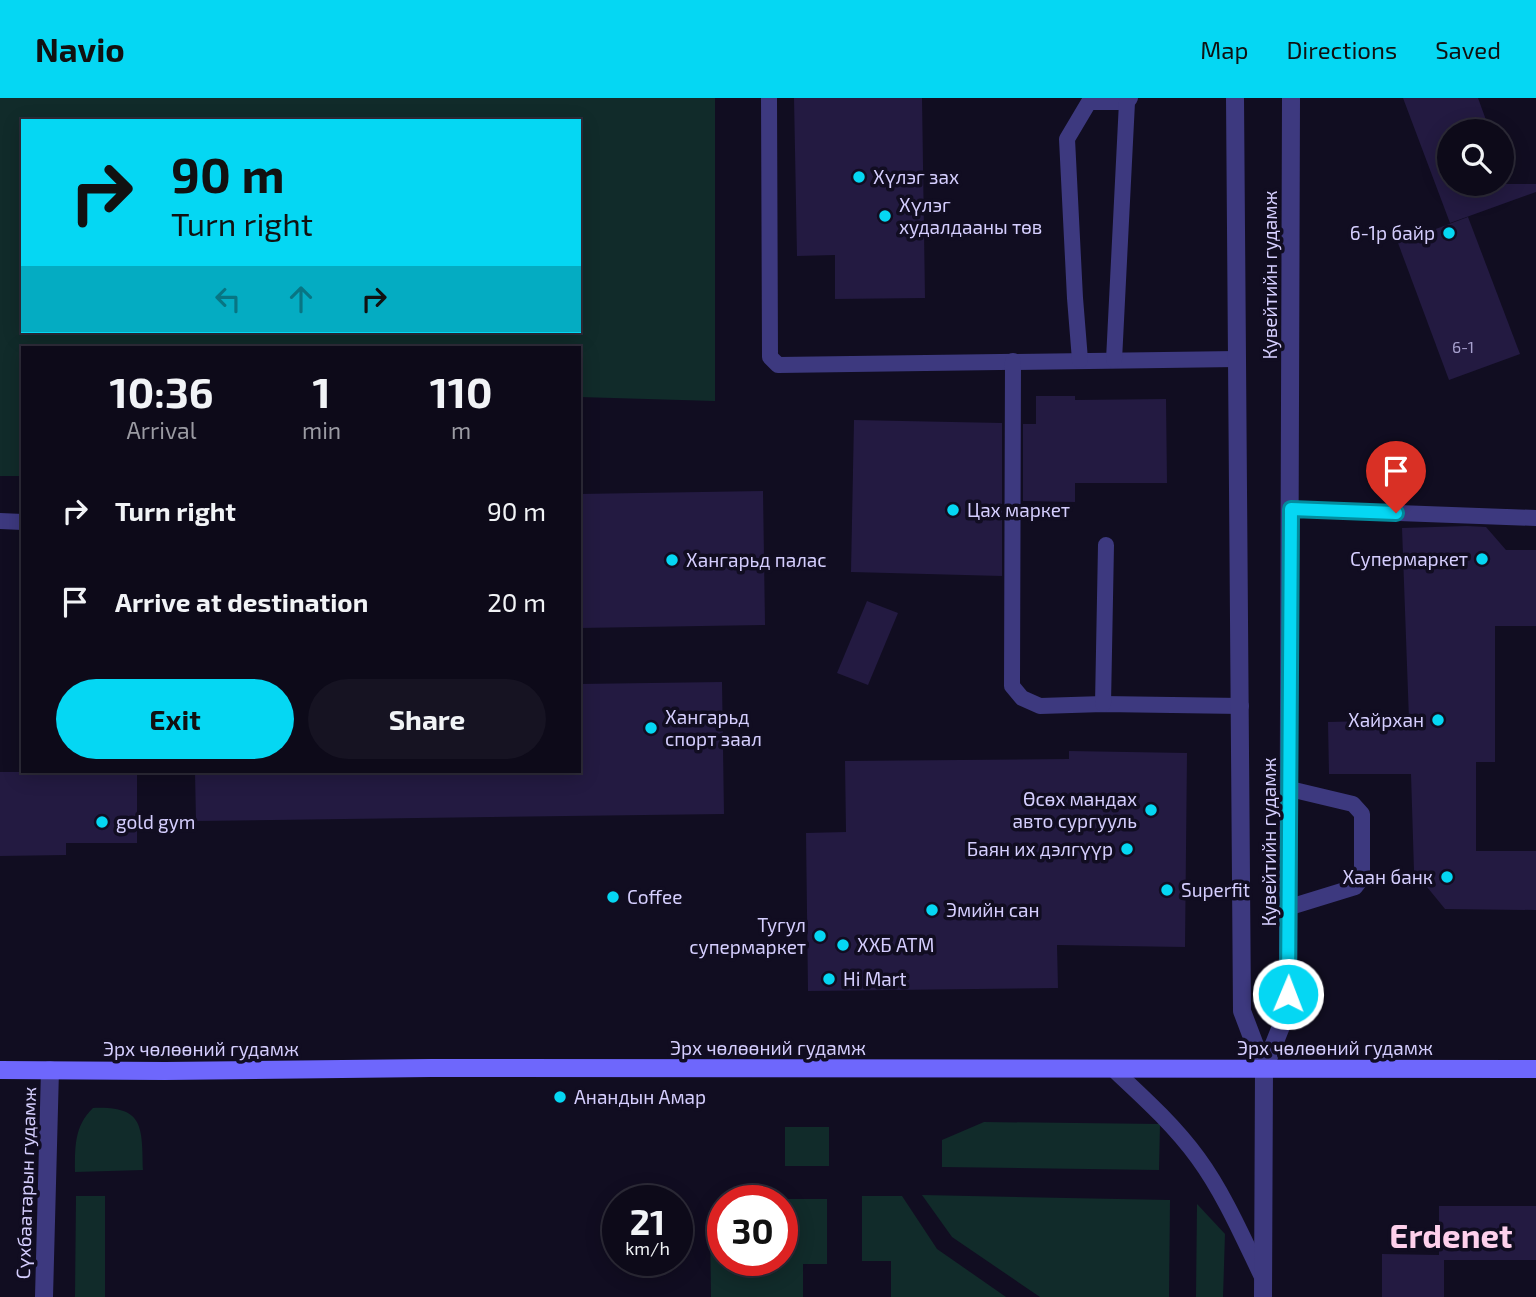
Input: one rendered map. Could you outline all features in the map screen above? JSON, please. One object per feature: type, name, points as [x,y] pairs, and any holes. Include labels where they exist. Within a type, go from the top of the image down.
[{"type":"main road","name":"Эрх чөлөөний гудамж","points":[[0,1070],[1536,1069]]},
{"type":"street","name":"Кувейтийн гудамж","points":[[1236,98],[1242,1011],[1264,1069]]},
{"type":"street","name":"Кувейтийн гудамж","points":[[1264,1069],[1288,1009],[1291,98]]},
{"type":"street","points":[[1264,1069],[1264,1289]]},
{"type":"street","name":"Сүхбаатарын гудамж","points":[[44,1297],[50,1070]]},
{"type":"lane","points":[[769,98],[770,357],[778,365],[1237,359]]},
{"type":"lane","points":[[1080,360],[1067,139],[1089,102],[1128,100],[1114,360]]},
{"type":"lane","points":[[1013,361],[1012,686],[1022,698],[1041,706],[1241,706]]},
{"type":"lane","points":[[1291,509],[1536,519]]},
{"type":"lane","points":[[0,521],[21,522]]},
{"type":"lane","points":[[1103,704],[1106,545]]},
{"type":"lane","points":[[1290,789],[1353,804],[1362,814],[1362,878],[1355,887],[1290,907]]},
{"type":"lane","points":[[1113,1069],[1167,1120],[1199,1158],[1233,1219],[1264,1289]]},
{"type":"green space","points":[[0,98],[715,98],[715,401],[581,397],[581,346],[21,346],[21,476],[0,476]]},
{"type":"green space","points":[[93,1108],[122,1111],[137,1122],[142,1141],[143,1170],[75,1172],[79,1130]]},
{"type":"green space","points":[[984,1122],[1160,1124],[1159,1170],[942,1167],[942,1140]]},
{"type":"green space","points":[[785,1127],[829,1127],[829,1166],[785,1166]]},
{"type":"green space","points":[[922,1195],[1170,1200],[1169,1297],[1040,1297],[952,1237]]},
{"type":"green space","points":[[76,1196],[105,1196],[105,1297],[75,1297]]},
{"type":"green space","points":[[862,1196],[902,1196],[937,1249],[1006,1297],[891,1297],[891,1261],[862,1261]]},
{"type":"green space","points":[[798,1199],[827,1199],[827,1264],[803,1264],[803,1297],[711,1297],[711,1276],[798,1276]]},
{"type":"green space","points":[[1197,1204],[1225,1234],[1223,1297],[1196,1297]]},
{"type":"building","name":"Хүлэг зах","points":[[794,98],[922,98],[925,298],[835,299],[835,255],[797,256]]},
{"type":"building","points":[[1403,98],[1478,98],[1486,119],[1437,119],[1437,188]]},
{"type":"building","points":[[1514,184],[1536,184],[1536,192],[1450,223],[1440,196],[1514,196]]},
{"type":"building","name":"6-1р байр","points":[[1468,217],[1520,354],[1449,380],[1398,243]]},
{"type":"building","points":[[1036,396],[1075,396],[1075,400],[1166,399],[1167,483],[1075,483],[1075,502],[1023,501],[1023,424],[1036,424]]},
{"type":"building","points":[[854,420],[1002,423],[1002,576],[851,572]]},
{"type":"building","name":"Хангарьд палас","points":[[763,491],[765,625],[581,628],[581,494]]},
{"type":"building","points":[[1486,527],[1506,550],[1536,550],[1536,626],[1495,626],[1495,762],[1476,762],[1476,851],[1536,851],[1536,910],[1445,909],[1414,871],[1411,774],[1329,774],[1328,722],[1409,720],[1402,528]]},
{"type":"building","points":[[867,601],[898,613],[868,685],[837,673]]},
{"type":"building","name":"Хангарьд спорт заал","points":[[722,682],[724,814],[196,821],[195,773],[581,773],[581,684]]},
{"type":"building","name":"Эмийн сан","points":[[1069,751],[1187,753],[1185,947],[1057,945],[1058,988],[808,991],[806,833],[846,832],[845,761],[1069,759]]},
{"type":"building","points":[[0,772],[137,773],[137,843],[66,843],[66,855],[0,856]]},
{"type":"building","points":[[1439,1206],[1536,1206],[1536,1260],[1444,1260],[1444,1297],[1382,1297],[1382,1254],[1439,1255]]},
{"type":"place","name":"Хүлэг зах","points":[[859,177]]},
{"type":"place","name":"Хүлэг худалдааны төв","points":[[885,216]]},
{"type":"place","name":"6-1р байр","points":[[1449,233]]},
{"type":"place","name":"Цах маркет","points":[[953,510]]},
{"type":"place","name":"Супермаркет","points":[[1482,559]]},
{"type":"place","name":"Хангарьд палас","points":[[672,560]]},
{"type":"place","name":"Хайрхан","points":[[1438,720]]},
{"type":"place","name":"Хангарьд спорт заал","points":[[651,728]]},
{"type":"place","name":"Өсөх мандах авто сургууль","points":[[1151,810]]},
{"type":"place","name":"gold gym","points":[[102,822]]},
{"type":"place","name":"Баян их дэлгүүр","points":[[1127,849]]},
{"type":"place","name":"Хаан банк","points":[[1447,877]]},
{"type":"place","name":"Superfit","points":[[1167,890]]},
{"type":"place","name":"Coffee","points":[[613,897]]},
{"type":"place","name":"Эмийн сан","points":[[932,910]]},
{"type":"place","name":"Тугул супермаркет","points":[[820,936]]},
{"type":"place","name":"ХХБ АТМ","points":[[843,945]]},
{"type":"place","name":"Hi Mart","points":[[829,979]]},
{"type":"place","name":"Анандын Амар","points":[[560,1097]]},
{"type":"district","name":"Erdenet","points":[[1451,1236]]},
{"type":"route","points":[[1288,994],[1291,509],[1396,513]]}]
